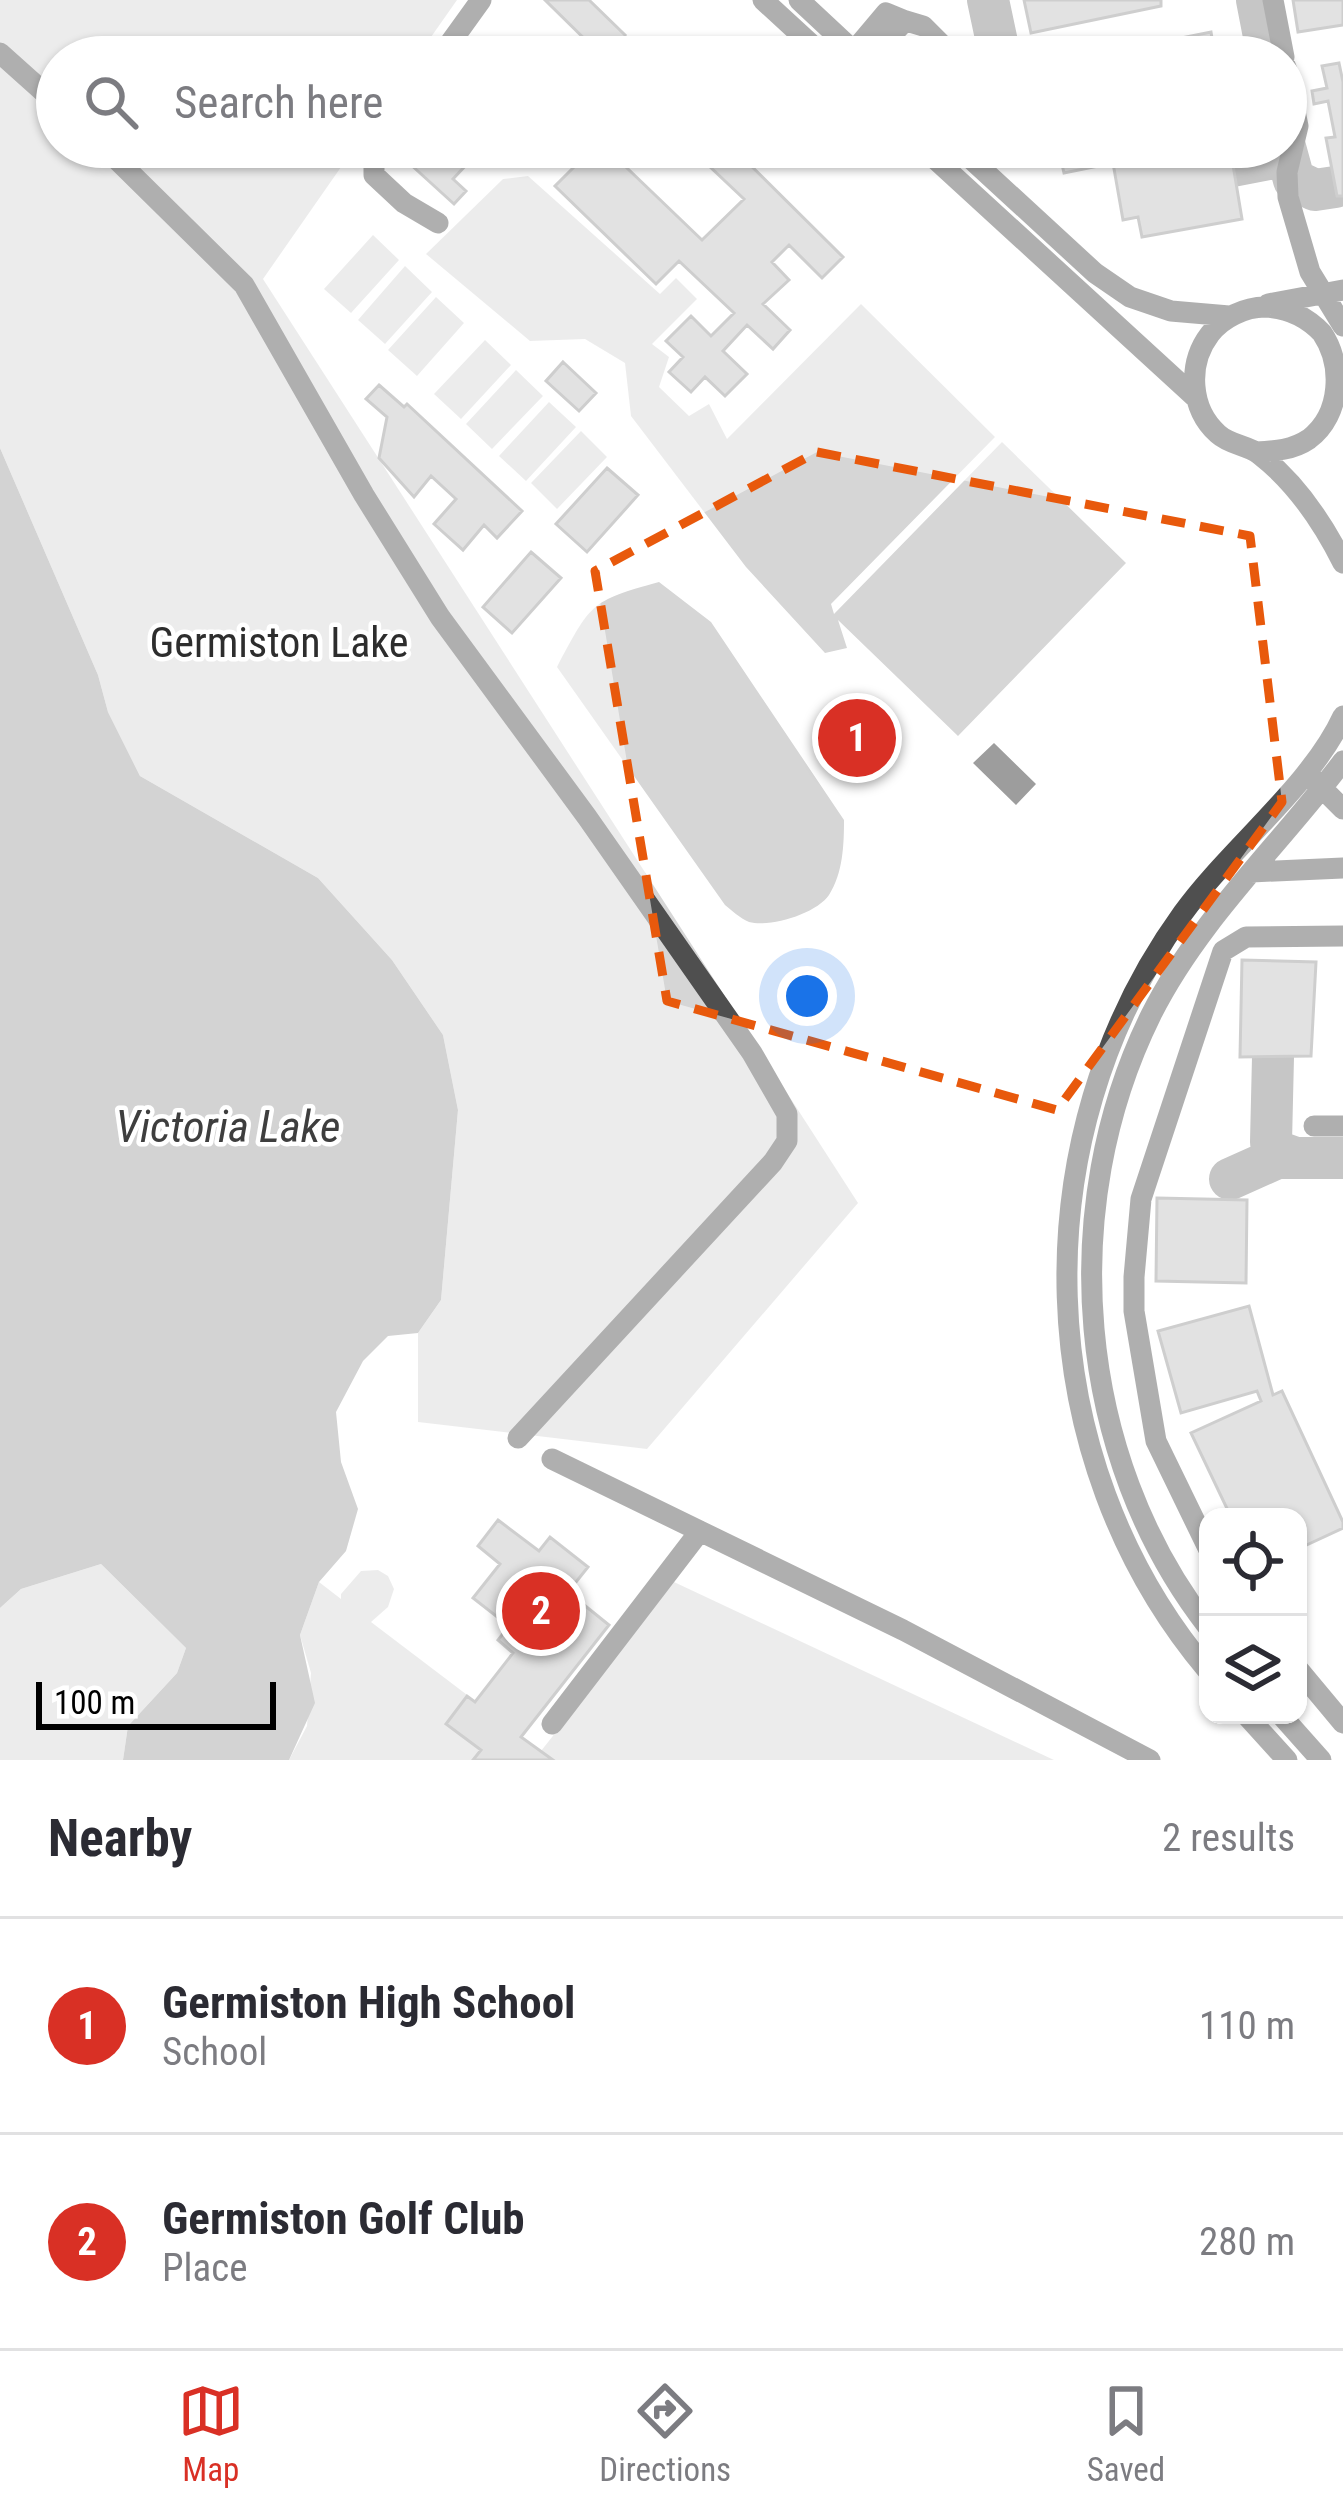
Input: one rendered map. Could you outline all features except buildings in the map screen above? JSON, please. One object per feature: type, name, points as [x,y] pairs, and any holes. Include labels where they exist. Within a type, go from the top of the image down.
[{"type":"street","points":[[455,36],[481,0]]},
{"type":"street","points":[[763,0],[802,36]]},
{"type":"street","points":[[799,0],[838,36]]},
{"type":"street","points":[[1273,0],[1280,36]]},
{"type":"street","points":[[869,36],[886,13],[923,26],[933,36]]},
{"type":"street","points":[[0,53],[36,85]]},
{"type":"street","points":[[125,168],[244,285],[427,597],[739,1035],[788,1114],[787,1142],[772,1162],[518,1438]]},
{"type":"street","points":[[374,168],[374,175],[404,203],[438,223]]},
{"type":"street","points":[[945,168],[1196,398],[1218,434],[1236,446],[1256,452],[1282,451],[1307,441],[1326,422],[1337,399]]},
{"type":"street","points":[[981,168],[1095,273],[1130,297],[1172,311],[1229,316]]},
{"type":"street","points":[[1288,168],[1288,197],[1310,272],[1333,291],[1343,326]]},
{"type":"street","points":[[1196,398],[1199,352],[1229,316],[1333,291]]},
{"type":"street","points":[[1256,307],[1282,308],[1307,319],[1326,338],[1340,357],[1337,399],[1343,424]]},
{"type":"street","points":[[1256,452],[1302,498],[1329,534],[1343,563]]},
{"type":"street","points":[[1199,1659],[1151,1594],[1094,1463],[1071,1355],[1065,1284],[1067,1223],[1080,1141],[1102,1068],[1127,1010],[1184,912],[1310,765],[1343,716]]},
{"type":"street","points":[[1310,765],[1335,778],[1343,809]]},
{"type":"street","points":[[1200,1616],[1150,1534],[1112,1429],[1091,1309],[1093,1226],[1109,1130],[1151,1015],[1188,952],[1335,778]]},
{"type":"street","points":[[1251,872],[1343,868]]},
{"type":"street","points":[[1199,1530],[1165,1461],[1150,1416],[1134,1311],[1141,1199],[1223,951],[1246,937],[1343,935]]},
{"type":"street","points":[[1314,1126],[1343,1126]]},
{"type":"street","points":[[552,1460],[903,1630],[1150,1760]]},
{"type":"street","points":[[552,1724],[700,1532]]},
{"type":"street","points":[[1307,1680],[1343,1723]]},
{"type":"street","points":[[1254,1724],[1287,1760]]},
{"type":"street","points":[[1289,1724],[1321,1760]]},
{"type":"highlighted area","points":[[817,452],[1250,536],[1282,802],[1057,1110],[667,1001],[595,571]]},
{"type":"green space","name":"Germiston Lake","points":[[0,0],[457,0],[432,36],[36,36],[36,168],[340,168],[263,279],[858,1203],[647,1449],[418,1422],[418,1333],[441,1300],[458,1110],[443,1035],[392,960],[318,878],[140,776],[108,712],[98,675],[0,448]]},
{"type":"green space","points":[[528,176],[660,294],[676,278],[697,299],[652,344],[669,357],[659,387],[689,416],[709,404],[727,439],[861,304],[995,437],[831,604],[834,614],[1002,442],[1126,563],[958,736],[838,620],[847,648],[825,653],[746,567],[631,416],[625,363],[585,339],[530,341],[426,254],[503,179]]},
{"type":"green space","points":[[373,235],[399,260],[351,313],[324,289]]},
{"type":"green space","points":[[405,266],[432,292],[385,344],[358,320]]},
{"type":"green space","points":[[436,297],[464,323],[417,376],[388,350]]},
{"type":"green space","points":[[485,340],[511,365],[461,419],[434,394]]},
{"type":"green space","points":[[516,370],[543,396],[492,449],[466,424]]},
{"type":"green space","points":[[549,402],[576,427],[526,481],[499,456]]},
{"type":"green space","points":[[581,431],[607,457],[557,509],[531,483]]},
{"type":"green space","points":[[659,582],[711,622],[844,820],[842,859],[834,886],[823,902],[804,913],[758,923],[746,921],[725,905],[557,667],[594,608],[618,594]]},
{"type":"green space","points":[[101,1564],[186,1648],[177,1673],[128,1726],[123,1760],[0,1760],[0,1608],[21,1589]]},
{"type":"green space","points":[[378,1570],[388,1576],[394,1589],[388,1607],[371,1622],[541,1751],[674,1582],[1054,1760],[289,1760],[307,1726],[311,1673],[300,1635],[319,1582],[341,1599],[361,1571]]},
{"type":"water","name":"Victoria Lake","points":[[0,448],[98,675],[108,712],[140,776],[318,878],[392,960],[443,1035],[458,1110],[441,1300],[418,1333],[388,1336],[363,1361],[336,1412],[341,1462],[358,1509],[346,1551],[319,1582],[300,1635],[315,1703],[289,1760],[123,1760],[128,1726],[177,1673],[186,1648],[101,1564],[21,1589],[0,1608]]},
{"type":"water","points":[[994,743],[1036,784],[1016,805],[973,763]]},
{"type":"taxiway","points":[[988,0],[996,36]]},
{"type":"taxiway","points":[[1257,0],[1264,36]]},
{"type":"taxiway","points":[[1291,168],[1294,180],[1315,190],[1335,187]]},
{"type":"taxiway","points":[[1273,1057],[1271,1142],[1279,1152],[1293,1157]]},
{"type":"taxiway","points":[[1230,1179],[1277,1158],[1343,1158]]},
{"type":"place","name":"Germiston High School","points":[[857,738]]},
{"type":"place","name":"Germiston Golf Club","points":[[541,1611]]}]
